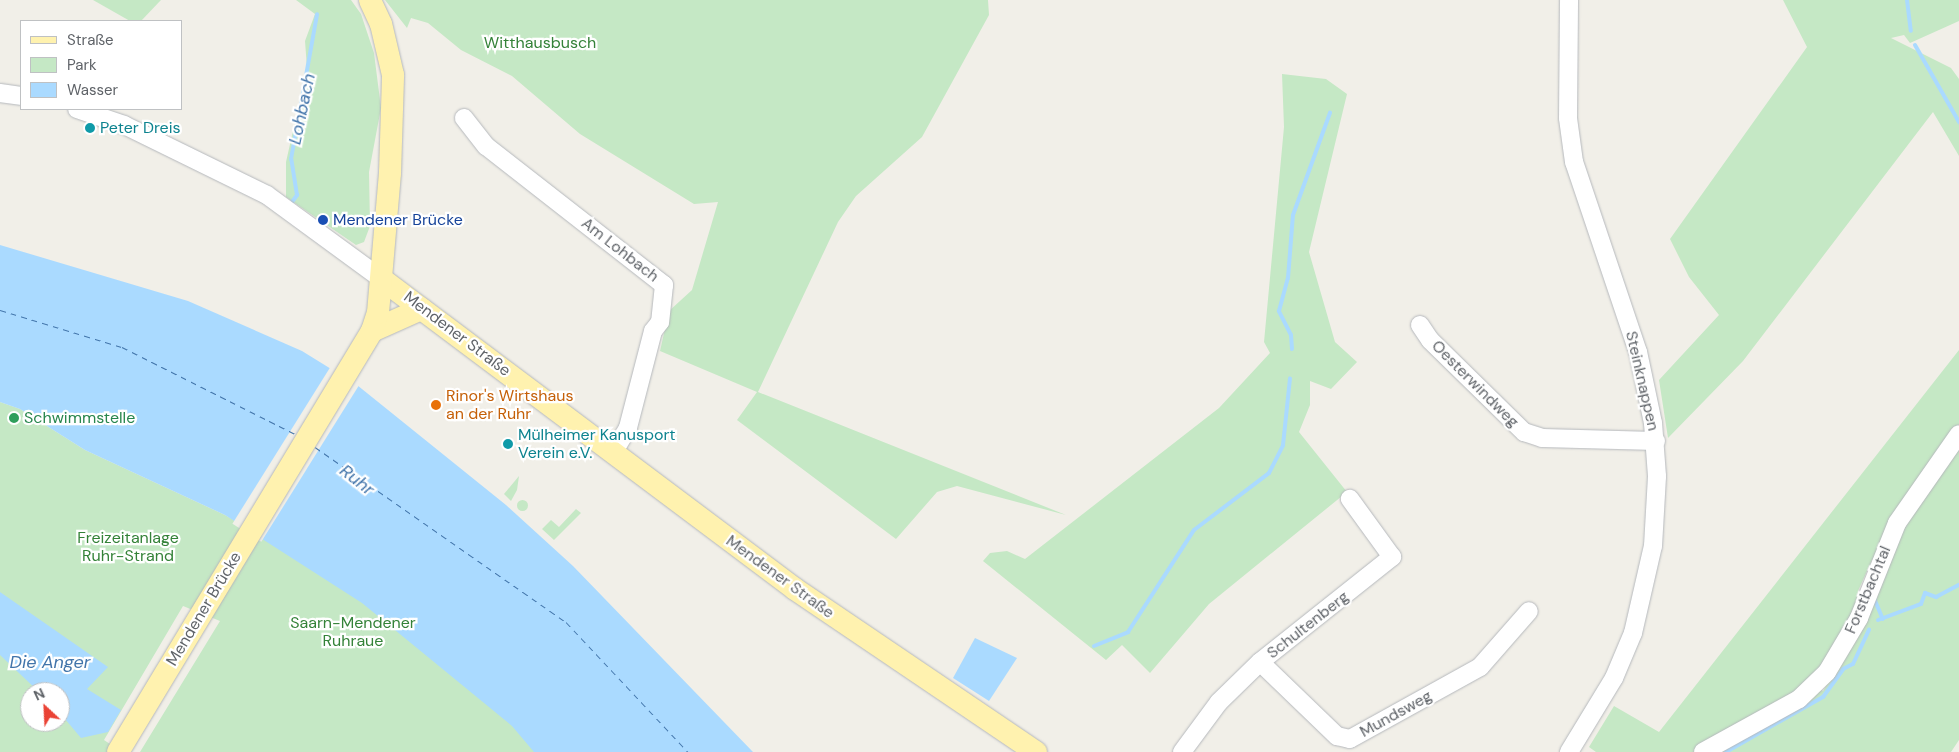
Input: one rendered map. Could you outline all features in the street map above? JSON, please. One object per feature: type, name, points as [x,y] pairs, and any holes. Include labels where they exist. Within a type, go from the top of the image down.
[{"type":"main road","name":"Mendener Brücke","points":[[118,752],[370,335],[383,280],[393,75],[382,24],[370,0]]},
{"type":"main road","name":"Mendener Straße","points":[[383,280],[868,642],[1036,752]]},
{"type":"main road","points":[[370,335],[421,308]]},
{"type":"street","name":"Steinknappen","points":[[1569,0],[1568,118],[1574,162],[1638,352],[1656,441],[1656,515],[1645,589],[1614,678],[1569,752]]},
{"type":"street","points":[[0,93],[20,96]]},
{"type":"street","name":"Mendener Straße","points":[[80,110],[124,125],[267,195],[383,280]]},
{"type":"street","name":"Am Lohbach","points":[[464,118],[486,146],[664,285],[660,322],[653,331],[628,428],[613,453]]},
{"type":"street","name":"Oesterwindweg","points":[[1420,325],[1430,340],[1524,432],[1542,438],[1656,441]]},
{"type":"street","name":"Forstbachtal","points":[[1702,752],[1799,699],[1827,672],[1859,618],[1897,523],[1959,434]]},
{"type":"street","name":"Schultenberg","points":[[1182,752],[1219,702],[1260,662],[1392,557],[1350,499]]},
{"type":"street","name":"Mundsweg","points":[[1260,662],[1337,736],[1350,739],[1480,667],[1497,652],[1529,611]]},
{"type":"green space","points":[[93,0],[161,0],[142,20],[128,20]]},
{"type":"green space","points":[[296,0],[351,0],[361,14],[374,53],[381,108],[369,172],[370,226],[364,242],[356,245],[286,197],[286,162],[307,68],[305,41],[315,14]]},
{"type":"green space","name":"Witthausbusch","points":[[385,0],[988,0],[989,15],[922,137],[856,196],[838,222],[758,392],[1066,515],[957,486],[937,492],[896,539],[737,420],[757,392],[660,351],[669,311],[692,290],[718,202],[694,204],[580,134],[512,76],[461,50],[428,23],[411,18],[407,28]]},
{"type":"green space","points":[[1783,0],[1959,0],[1959,21],[1910,43],[1904,35],[1891,38],[1951,68],[1959,79],[1959,156],[1933,112],[1743,361],[1668,438],[1659,380],[1719,315],[1689,277],[1670,239],[1807,47]]},
{"type":"green space","points":[[1282,74],[1326,79],[1347,94],[1309,252],[1335,342],[1357,362],[1331,389],[1310,381],[1310,405],[1299,432],[1347,492],[1209,604],[1150,673],[1122,645],[1106,660],[983,561],[990,553],[1007,551],[1025,559],[1219,408],[1270,353],[1264,342],[1284,127]]},
{"type":"green space","points":[[1959,350],[1959,740],[1951,752],[1596,752],[1589,747],[1614,706],[1659,732]],"holes":[[[1872,560],[1884,566],[1865,620],[1823,691],[1811,685],[1856,618],[1858,591]]]},
{"type":"green space","points":[[0,402],[20,409],[85,450],[225,515],[636,752],[140,752],[220,621],[183,606],[104,740],[122,752],[0,752]]},
{"type":"green space","points":[[519,476],[517,490],[511,501],[504,494]]},
{"type":"green space","points":[[522,499],[528,505],[522,511],[516,505]]},
{"type":"green space","points":[[576,509],[581,513],[554,540],[542,529],[551,520],[559,527]]},
{"type":"water","name":"Ruhr","points":[[0,245],[188,301],[302,351],[357,385],[506,505],[573,566],[753,752],[534,752],[512,726],[362,603],[225,515],[85,450],[20,409],[0,402]]},
{"type":"water","name":"Die Anger","points":[[0,592],[108,667],[87,689],[121,710],[108,732],[81,738],[70,725],[70,682],[28,682],[0,655]]},
{"type":"water","points":[[975,638],[1017,658],[989,701],[953,678]]},
{"type":"pier","points":[[331,366],[360,384],[261,542],[232,524]]},
{"type":"waterway","points":[[1907,0],[1911,31]]},
{"type":"waterway","name":"Lohbach","points":[[292,202],[297,195],[291,159],[317,14]]},
{"type":"waterway","points":[[1915,45],[1959,122]]},
{"type":"waterway","points":[[1292,349],[1291,335],[1279,311],[1288,278],[1293,215],[1330,113]]},
{"type":"waterway","points":[[1094,646],[1128,632],[1194,530],[1269,473],[1283,445],[1290,378]]},
{"type":"waterway","points":[[1878,620],[1921,604],[1925,593],[1936,597],[1959,585]]},
{"type":"waterway","points":[[1873,596],[1883,619]]},
{"type":"waterway","points":[[1726,752],[1823,697],[1843,669],[1853,664],[1869,630]]},
{"type":"ferry route","points":[[0,310],[122,347],[297,435]]},
{"type":"ferry route","points":[[315,447],[566,622],[688,752]]},
{"type":"place","name":"Peter Dreis","points":[[90,128]]},
{"type":"place","name":"Mendener Brücke","points":[[323,220]]},
{"type":"place","name":"Rinor's Wirtshaus an der Ruhr","points":[[436,405]]},
{"type":"place","name":"Schwimmstelle","points":[[14,418]]},
{"type":"place","name":"Mülheimer Kanusport Verein e.V.","points":[[508,444]]},
{"type":"park label","name":"Freizeitanlage Ruhr-Strand","points":[[128,547]]},
{"type":"park label","name":"Saarn-Mendener Ruhraue","points":[[353,632]]}]
